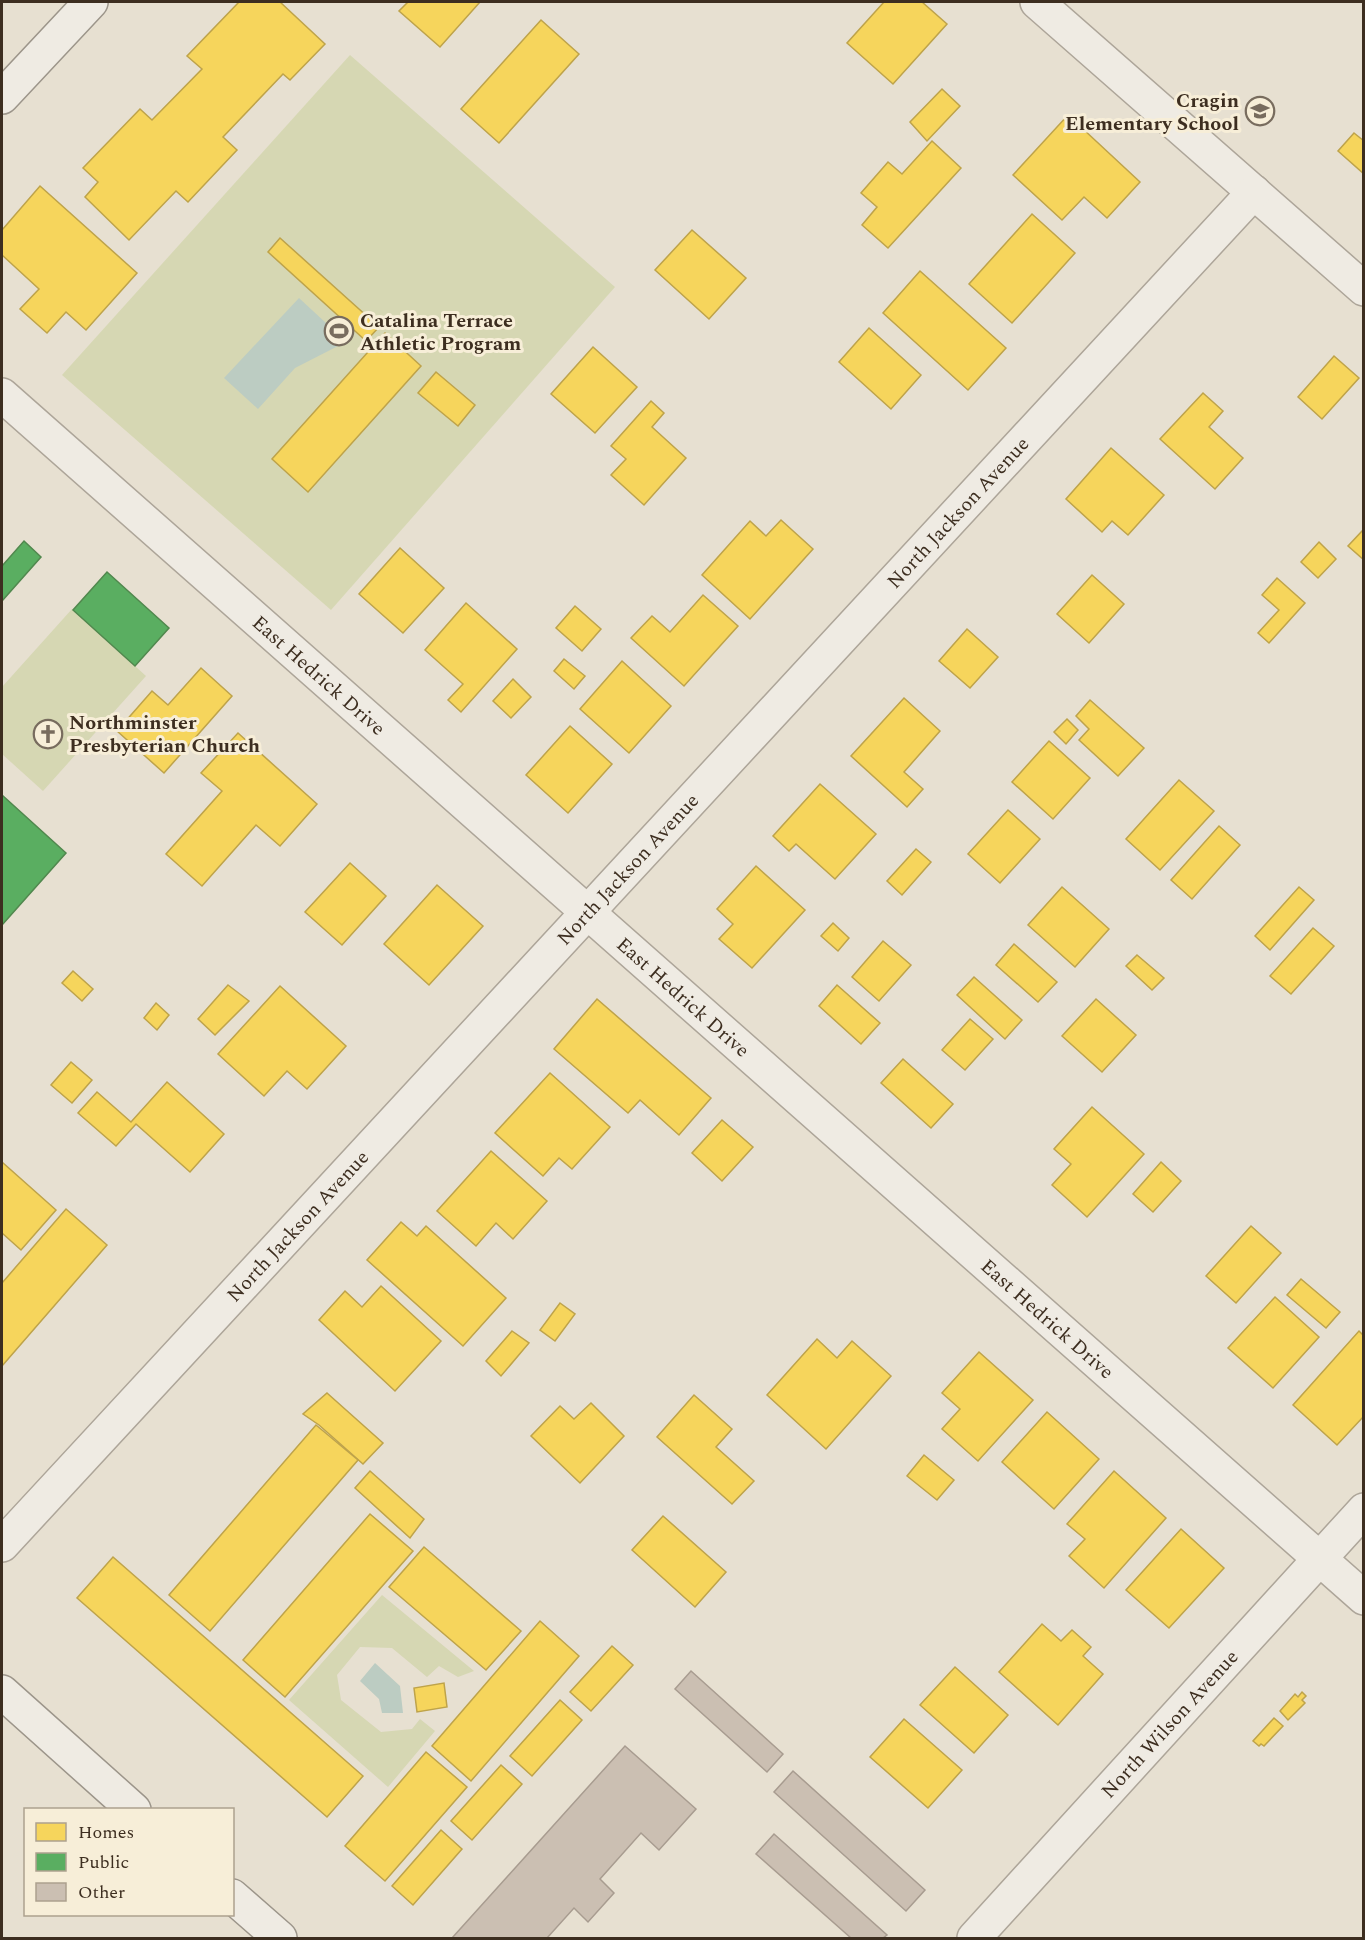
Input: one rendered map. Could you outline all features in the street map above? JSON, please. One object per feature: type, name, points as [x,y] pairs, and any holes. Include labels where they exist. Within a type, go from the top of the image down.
[{"type":"street","points":[[2,97],[91,2]]},
{"type":"street","points":[[1037,2],[1364,289]]},
{"type":"street","name":"North Jackson Avenue","points":[[2,1545],[1254,192]]},
{"type":"street","name":"East Hedrick Drive","points":[[2,395],[1364,1598]]},
{"type":"street","name":"North Wilson Avenue","points":[[974,1938],[1364,1510]]},
{"type":"street","points":[[2,1692],[133,1808]]},
{"type":"street","points":[[234,1898],[280,1938]]},
{"type":"green space","name":"Catalina Terrace Athletic Program","points":[[350,55],[615,287],[331,610],[62,375]]},
{"type":"green space","points":[[72,609],[146,676],[43,791],[2,754],[2,687]]},
{"type":"green space","points":[[382,1595],[474,1671],[458,1677],[439,1666],[427,1677],[392,1648],[360,1647],[337,1675],[341,1700],[381,1732],[412,1729],[420,1719],[435,1731],[388,1787],[289,1700]]},
{"type":"shaded area","points":[[299,298],[340,336],[340,345],[295,368],[258,409],[224,378]]},
{"type":"shaded area","points":[[375,1663],[400,1686],[403,1713],[382,1713],[379,1699],[360,1681]]},
{"type":"building: Homes","points":[[239,2],[280,2],[325,44],[290,80],[283,74],[223,137],[237,150],[188,202],[176,191],[129,240],[85,197],[98,182],[83,168],[140,109],[152,120],[202,69],[187,56]]},
{"type":"building: Homes","points":[[408,2],[480,2],[440,47],[399,11]]},
{"type":"building: Homes","points":[[884,2],[922,2],[947,24],[893,84],[847,43]]},
{"type":"building: Homes","points":[[541,20],[579,54],[499,143],[461,109]]},
{"type":"building: Homes","points":[[942,89],[960,106],[927,141],[910,122]]},
{"type":"building: Homes","points":[[1068,115],[1140,182],[1107,218],[1084,197],[1062,220],[1013,175]]},
{"type":"building: Homes","points":[[1354,133],[1364,141],[1364,174],[1338,151]]},
{"type":"building: Homes","points":[[932,141],[961,168],[888,248],[862,225],[877,207],[861,193],[888,162],[902,174]]},
{"type":"building: Homes","points":[[40,186],[137,273],[86,330],[66,312],[47,333],[20,309],[39,289],[2,255],[2,230]]},
{"type":"building: Homes","points":[[1032,214],[1075,253],[1012,323],[969,284]]},
{"type":"building: Homes","points":[[692,230],[746,278],[709,319],[655,270]]},
{"type":"building: Homes","points":[[280,238],[379,327],[366,341],[268,252]]},
{"type":"building: Homes","points":[[920,271],[1006,348],[968,390],[883,313]]},
{"type":"building: Homes","points":[[869,328],[921,375],[891,409],[839,362]]},
{"type":"building: Homes","points":[[385,333],[421,366],[308,492],[272,459]]},
{"type":"building: Homes","points":[[593,347],[637,387],[595,433],[551,394]]},
{"type":"building: Homes","points":[[1334,356],[1359,378],[1322,419],[1298,397]]},
{"type":"building: Homes","points":[[436,372],[475,405],[458,426],[418,393]]},
{"type":"building: Homes","points":[[1203,393],[1223,411],[1209,427],[1243,458],[1215,489],[1160,439]]},
{"type":"building: Homes","points":[[651,401],[664,413],[652,427],[686,458],[644,505],[611,475],[626,459],[611,446]]},
{"type":"building: Homes","points":[[1111,448],[1164,495],[1128,535],[1112,521],[1102,532],[1066,499]]},
{"type":"building: Homes","points":[[781,520],[813,549],[750,619],[702,575],[750,521],[766,536]]},
{"type":"building: Homes","points":[[1364,529],[1364,560],[1348,546]]},
{"type":"building: Homes","points":[[1319,542],[1336,559],[1318,578],[1301,562]]},
{"type":"building: Homes","points":[[400,548],[444,588],[403,633],[359,594]]},
{"type":"building: Homes","points":[[1092,575],[1124,604],[1089,643],[1057,614]]},
{"type":"building: Homes","points":[[1277,578],[1305,603],[1269,643],[1258,633],[1279,610],[1262,595]]},
{"type":"building: Homes","points":[[703,595],[738,626],[684,686],[631,638],[652,616],[670,632]]},
{"type":"building: Homes","points":[[466,603],[517,649],[461,712],[448,700],[463,684],[425,650]]},
{"type":"building: Homes","points":[[575,606],[601,629],[582,651],[556,628]]},
{"type":"building: Homes","points":[[967,629],[998,657],[970,688],[939,661]]},
{"type":"building: Homes","points":[[564,659],[585,676],[574,689],[554,671]]},
{"type":"building: Homes","points":[[622,661],[671,706],[629,753],[580,709]]},
{"type":"building: Homes","points":[[201,668],[232,696],[164,773],[117,731],[152,691],[168,705]]},
{"type":"building: Homes","points":[[513,679],[531,697],[511,718],[493,701]]},
{"type":"building: Homes","points":[[904,698],[940,731],[904,772],[923,789],[907,807],[851,756]]},
{"type":"building: Homes","points":[[1090,700],[1144,748],[1118,776],[1079,740],[1089,729],[1076,716]]},
{"type":"building: Homes","points":[[1067,719],[1078,730],[1066,744],[1054,732]]},
{"type":"building: Homes","points":[[570,726],[612,764],[568,813],[526,775]]},
{"type":"building: Homes","points":[[238,733],[317,804],[280,846],[256,825],[202,886],[166,854],[222,791],[201,773]]},
{"type":"building: Homes","points":[[1049,741],[1090,778],[1053,819],[1012,782]]},
{"type":"building: Homes","points":[[1179,780],[1214,811],[1160,870],[1126,839]]},
{"type":"building: Homes","points":[[820,784],[876,834],[835,879],[796,844],[789,851],[773,836]]},
{"type":"building: Homes","points":[[1008,810],[1040,839],[1000,883],[968,854]]},
{"type":"building: Homes","points":[[1219,826],[1240,845],[1192,899],[1171,880]]},
{"type":"building: Homes","points":[[916,849],[931,862],[902,895],[887,881]]},
{"type":"building: Homes","points":[[350,863],[386,896],[342,945],[305,912]]},
{"type":"building: Homes","points":[[756,866],[805,910],[752,968],[719,939],[733,924],[717,909]]},
{"type":"building: Homes","points":[[437,885],[483,926],[429,985],[384,944]]},
{"type":"building: Homes","points":[[1062,887],[1109,929],[1075,967],[1028,925]]},
{"type":"building: Homes","points":[[1299,887],[1314,900],[1270,950],[1255,936]]},
{"type":"building: Homes","points":[[833,923],[849,938],[838,951],[821,936]]},
{"type":"building: Homes","points":[[1313,928],[1334,946],[1291,994],[1270,976]]},
{"type":"building: Homes","points":[[883,941],[911,965],[879,1001],[852,977]]},
{"type":"building: Homes","points":[[1014,944],[1057,982],[1038,1002],[996,965]]},
{"type":"building: Homes","points":[[1137,955],[1164,978],[1152,990],[1126,966]]},
{"type":"building: Homes","points":[[73,971],[93,989],[82,1001],[62,983]]},
{"type":"building: Homes","points":[[974,977],[1022,1020],[1005,1039],[957,995]]},
{"type":"building: Homes","points":[[228,985],[249,1001],[215,1035],[198,1019]]},
{"type":"building: Homes","points":[[837,985],[880,1023],[861,1044],[819,1006]]},
{"type":"building: Homes","points":[[280,986],[346,1046],[307,1089],[287,1071],[264,1096],[218,1054]]},
{"type":"building: Homes","points":[[597,999],[711,1098],[679,1135],[640,1100],[628,1113],[554,1049]]},
{"type":"building: Homes","points":[[1096,999],[1136,1035],[1102,1072],[1062,1036]]},
{"type":"building: Homes","points":[[156,1003],[169,1015],[157,1030],[144,1018]]},
{"type":"building: Homes","points":[[970,1019],[993,1039],[965,1070],[942,1050]]},
{"type":"building: Homes","points":[[903,1059],[953,1104],[931,1128],[881,1083]]},
{"type":"building: Homes","points":[[71,1062],[92,1080],[72,1103],[51,1085]]},
{"type":"building: Homes","points":[[550,1073],[610,1127],[572,1169],[559,1158],[543,1176],[495,1133]]},
{"type":"building: Homes","points":[[167,1082],[224,1134],[190,1172],[136,1124],[116,1146],[78,1113],[97,1092],[131,1122]]},
{"type":"building: Homes","points":[[1092,1107],[1144,1154],[1087,1217],[1052,1185],[1071,1164],[1054,1149]]},
{"type":"building: Homes","points":[[722,1120],[753,1147],[722,1181],[692,1153]]},
{"type":"building: Homes","points":[[491,1151],[547,1201],[513,1239],[496,1223],[476,1246],[437,1211]]},
{"type":"building: Homes","points":[[2,1162],[56,1210],[21,1250],[2,1233]]},
{"type":"building: Homes","points":[[1161,1162],[1181,1181],[1153,1212],[1133,1194]]},
{"type":"building: Homes","points":[[66,1209],[107,1245],[2,1366],[2,1283]]},
{"type":"building: Homes","points":[[401,1222],[417,1236],[426,1226],[506,1298],[463,1346],[367,1260]]},
{"type":"building: Homes","points":[[1251,1226],[1281,1253],[1236,1303],[1206,1276]]},
{"type":"building: Homes","points":[[1301,1279],[1340,1312],[1326,1328],[1287,1295]]},
{"type":"building: Homes","points":[[381,1286],[441,1341],[395,1391],[319,1320],[345,1291],[362,1307]]},
{"type":"building: Homes","points":[[1275,1297],[1319,1337],[1273,1388],[1228,1348]]},
{"type":"building: Homes","points":[[560,1303],[575,1314],[555,1341],[540,1330]]},
{"type":"building: Homes","points":[[512,1331],[529,1343],[501,1376],[486,1361]]},
{"type":"building: Homes","points":[[1359,1331],[1364,1336],[1364,1416],[1337,1445],[1293,1405]]},
{"type":"building: Homes","points":[[817,1339],[837,1358],[852,1341],[891,1376],[826,1449],[767,1395]]},
{"type":"building: Homes","points":[[979,1352],[1033,1400],[978,1461],[942,1429],[960,1409],[942,1393]]},
{"type":"building: Homes","points":[[327,1393],[383,1443],[363,1464],[303,1414]]},
{"type":"building: Homes","points":[[694,1395],[732,1429],[716,1447],[754,1481],[732,1504],[657,1437]]},
{"type":"building: Homes","points":[[591,1403],[624,1436],[580,1483],[531,1436],[560,1406],[574,1419]]},
{"type":"building: Homes","points":[[1047,1412],[1099,1459],[1054,1509],[1002,1462]]},
{"type":"building: Homes","points":[[316,1425],[358,1460],[210,1631],[169,1595]]},
{"type":"building: Homes","points":[[924,1455],[954,1480],[937,1500],[907,1476]]},
{"type":"building: Homes","points":[[370,1471],[424,1519],[410,1538],[355,1488]]},
{"type":"building: Homes","points":[[1114,1471],[1166,1518],[1104,1588],[1069,1556],[1085,1539],[1067,1524]]},
{"type":"building: Homes","points":[[370,1514],[413,1551],[285,1697],[243,1660]]},
{"type":"building: Homes","points":[[663,1516],[726,1572],[695,1607],[632,1550]]},
{"type":"building: Homes","points":[[1181,1529],[1224,1568],[1169,1628],[1126,1590]]},
{"type":"building: Homes","points":[[424,1547],[521,1631],[486,1670],[389,1587]]},
{"type":"building: Homes","points":[[113,1557],[363,1776],[327,1817],[77,1598]]},
{"type":"building: Homes","points":[[540,1621],[579,1656],[471,1781],[432,1746]]},
{"type":"building: Homes","points":[[1042,1624],[1061,1641],[1072,1630],[1091,1647],[1083,1656],[1103,1674],[1058,1725],[999,1672]]},
{"type":"building: Homes","points":[[612,1646],[633,1665],[591,1711],[570,1692]]},
{"type":"building: Homes","points":[[955,1667],[1008,1715],[974,1753],[920,1705]]},
{"type":"building: Homes","points":[[444,1683],[447,1707],[417,1712],[414,1688]]},
{"type":"building: Homes","points":[[1302,1692],[1306,1696],[1302,1700],[1305,1703],[1288,1720],[1280,1711],[1295,1694],[1298,1697]]},
{"type":"building: Homes","points":[[560,1700],[582,1720],[532,1776],[510,1756]]},
{"type":"building: Homes","points":[[1274,1718],[1283,1726],[1264,1746],[1261,1744],[1259,1746],[1253,1741]]},
{"type":"building: Homes","points":[[904,1719],[962,1770],[928,1808],[870,1757]]},
{"type":"building: Homes","points":[[426,1752],[467,1787],[385,1881],[345,1846]]},
{"type":"building: Homes","points":[[501,1765],[522,1784],[472,1840],[451,1821]]},
{"type":"building: Homes","points":[[441,1830],[462,1849],[413,1905],[392,1886]]},
{"type":"building: Public","points":[[24,541],[41,557],[2,601],[2,566]]},
{"type":"building: Public","points":[[107,572],[169,628],[135,666],[73,610]]},
{"type":"building: Public","points":[[2,795],[66,853],[2,925]]},
{"type":"building: Other","points":[[691,1671],[783,1754],[767,1772],[675,1689]]},
{"type":"building: Other","points":[[625,1746],[696,1809],[659,1850],[641,1833],[600,1879],[614,1893],[588,1922],[574,1908],[547,1938],[452,1938]]},
{"type":"building: Other","points":[[793,1771],[925,1890],[906,1911],[774,1792]]},
{"type":"building: Other","points":[[774,1834],[887,1935],[883,1938],[851,1938],[756,1854]]},
{"type":"place","name":"Cragin Elementary School","points":[[1260,111]]},
{"type":"place","name":"Catalina Terrace Athletic Program","points":[[339,331]]},
{"type":"place","name":"Northminster Presbyterian Church","points":[[48,734]]}]
